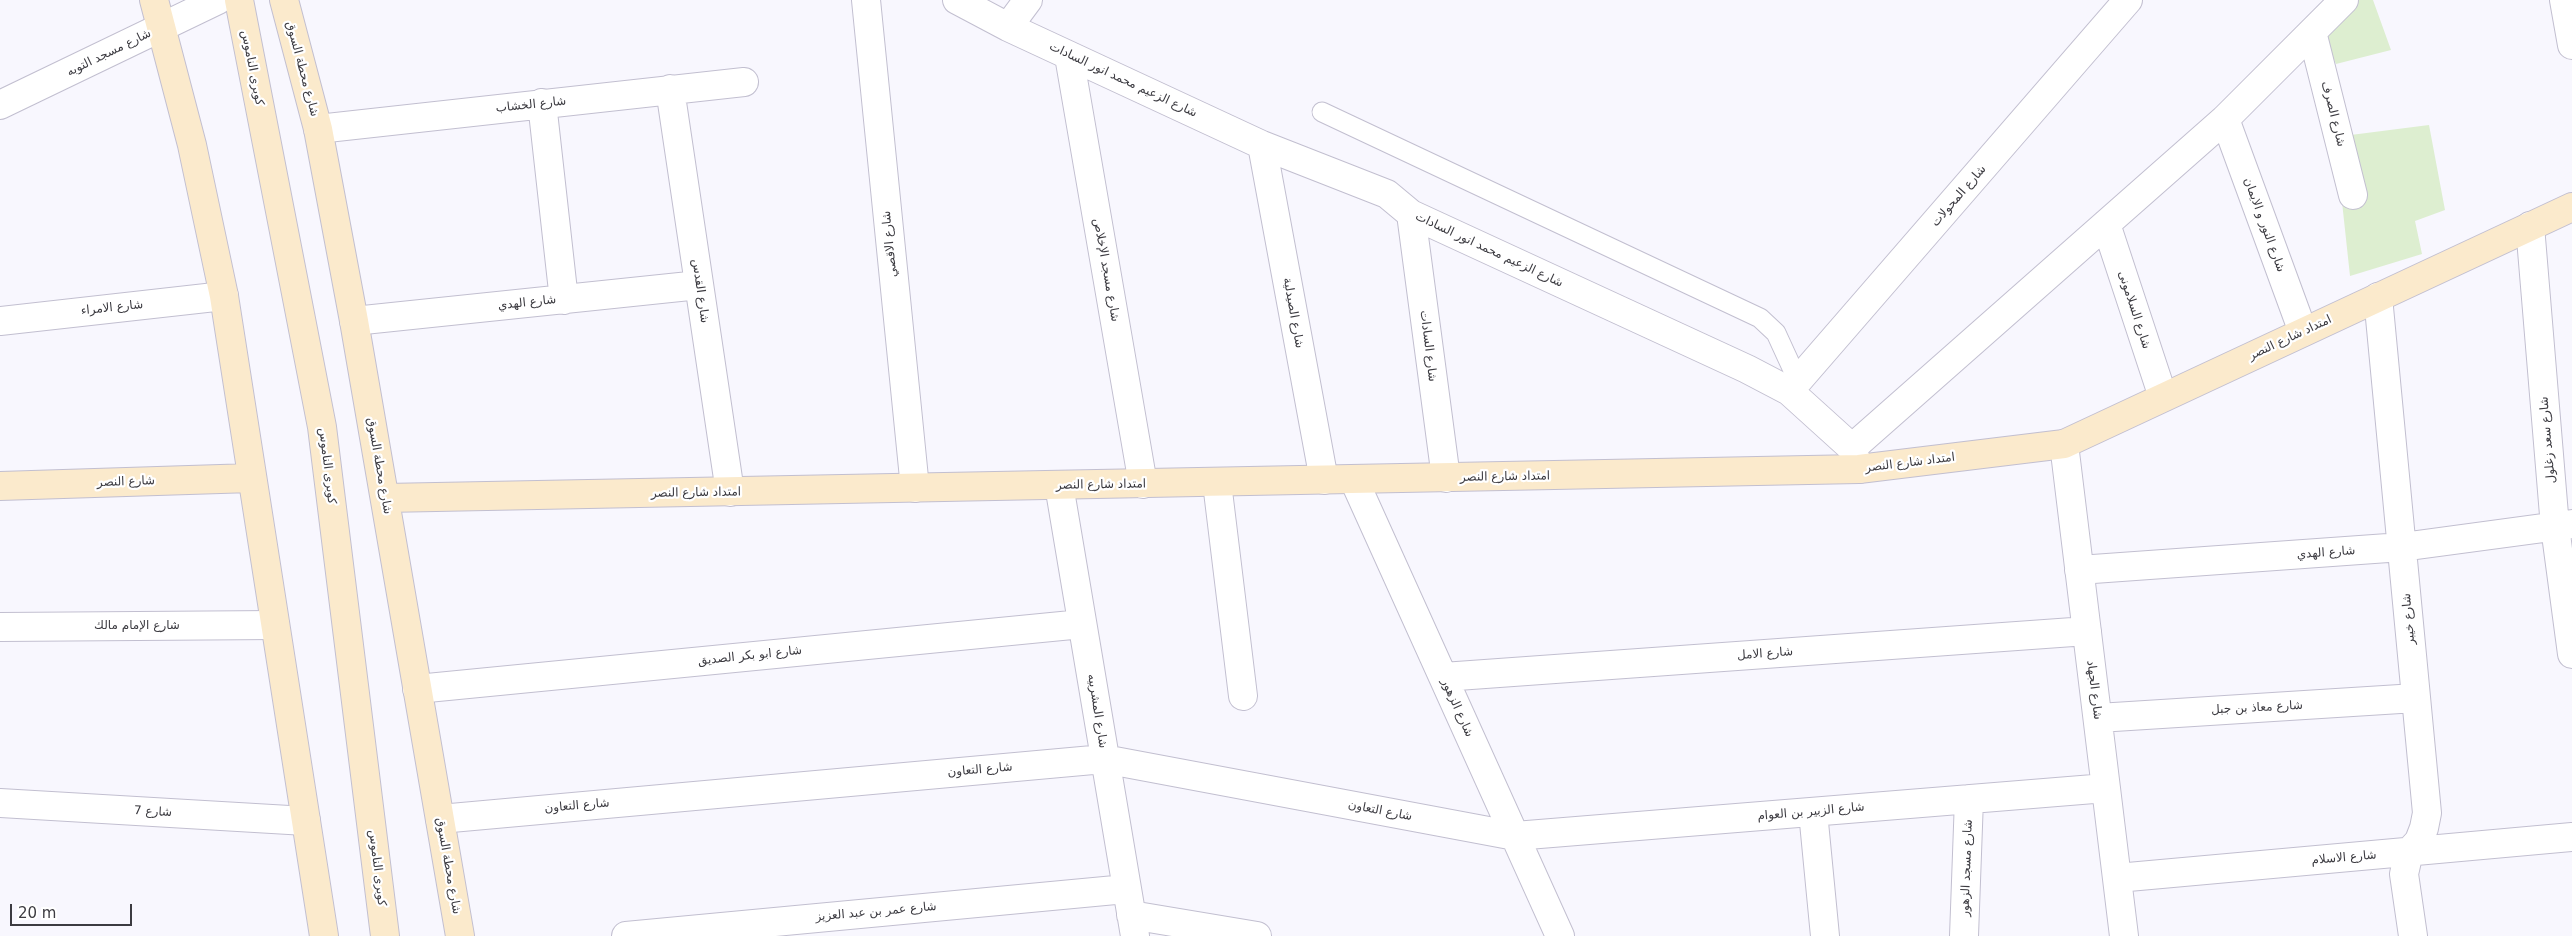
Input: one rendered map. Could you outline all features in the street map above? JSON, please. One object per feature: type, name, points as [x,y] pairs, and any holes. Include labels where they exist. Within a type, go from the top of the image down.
[{"type":"street","points":[[154,0],[192,145],[224,296],[324,936]]},
{"type":"street","name":"شارع مسجد التوبه","points":[[0,105],[218,0]]},
{"type":"street","name":"كوبرى الناموس","points":[[239,0],[322,427],[386,936]]},
{"type":"street","name":"شارع محطة السوق","points":[[284,0],[318,129],[354,321],[460,936]]},
{"type":"street","name":"شارع الاقصي","points":[[866,0],[915,488]]},
{"type":"street","name":"شارع الزعيم محمد انور السادات","points":[[957,0],[1008,27],[1262,145],[1387,194],[1411,214],[1747,370],[1794,386],[1856,458]]},
{"type":"street","points":[[1008,27],[1028,0]]},
{"type":"street","name":"شارع المحولات","points":[[1794,386],[2128,0]]},
{"type":"street","points":[[1856,458],[2106,224],[2225,119],[2344,0]]},
{"type":"street","points":[[2564,0],[2572,45]]},
{"type":"street","name":"شارع الصرف","points":[[2312,32],[2353,195]]},
{"type":"street","name":"شارع مسجد الإخلاص","points":[[1069,56],[1143,484]]},
{"type":"street","name":"شارع الخشاب","points":[[318,129],[744,82]]},
{"type":"street","name":"شارع القدس","points":[[670,90],[730,492]]},
{"type":"street","points":[[542,104],[564,300]]},
{"type":"street","name":"شارع النور و الايمان","points":[[2225,119],[2303,332]]},
{"type":"street","name":"شارع الصيدلية","points":[[1262,145],[1324,480]]},
{"type":"street","name":"امتداد شارع النصر","points":[[385,498],[1446,478],[1856,458],[2064,444],[2572,206]]},
{"type":"street","name":"شارع السادات","points":[[1411,214],[1446,478]]},
{"type":"street","name":"شارع السلامونى","points":[[2106,224],[2163,397]]},
{"type":"street","name":"شارع سعد زغلول","points":[[2530,226],[2563,526],[2572,654]]},
{"type":"street","name":"شارع الهدي","points":[[354,321],[699,285]]},
{"type":"street","name":"شارع الامراء","points":[[0,321],[224,296]]},
{"type":"street","name":"شارع خيبر","points":[[2378,297],[2427,813],[2419,841],[2409,852],[2404,874],[2414,936]]},
{"type":"street","name":"شارع الجهاد","points":[[2064,444],[2124,936]]},
{"type":"street","name":"شارع النصر","points":[[0,486],[252,478]]},
{"type":"street","name":"شارع الزهور","points":[[1354,480],[1560,936]]},
{"type":"street","points":[[1217,483],[1242,696]]},
{"type":"street","name":"شارع المشربيه","points":[[1059,486],[1133,925]]},
{"type":"street","name":"شارع الهدي","points":[[2079,570],[2402,547],[2563,526]]},
{"type":"street","name":"شارع ابو بكر الصديق","points":[[417,689],[1082,624]]},
{"type":"street","name":"شارع الإمام مالك","points":[[0,626],[274,625]]},
{"type":"street","name":"شارع الامل","points":[[1443,677],[2086,631]]},
{"type":"street","name":"شارع معاذ بن جبل","points":[[2098,718],[2416,698]]},
{"type":"street","name":"شارع التعاون","points":[[440,819],[1104,759],[1515,836]]},
{"type":"street","name":"شارع الزبير بن العوام","points":[[1515,836],[2106,788]]},
{"type":"street","name":"شارع مسجد الزهور","points":[[1964,936],[1969,799]]},
{"type":"street","name":"شارع 7","points":[[0,803],[306,821]]},
{"type":"street","points":[[1813,812],[1825,936]]},
{"type":"street","name":"شارع الاسلام","points":[[2117,878],[2572,837]]},
{"type":"street","name":"شارع عمر بن عبد العزيز","points":[[626,936],[1126,888]]},
{"type":"street","points":[[1133,925],[1257,936]]},
{"type":"lane","points":[[1322,112],[1760,318],[1776,333],[1794,386]]},
{"type":"green space","points":[[2335,0],[2373,0],[2391,50],[2336,64],[2316,20]]},
{"type":"green space","points":[[2429,125],[2445,210],[2415,221],[2422,254],[2350,276],[2335,137]]}]
